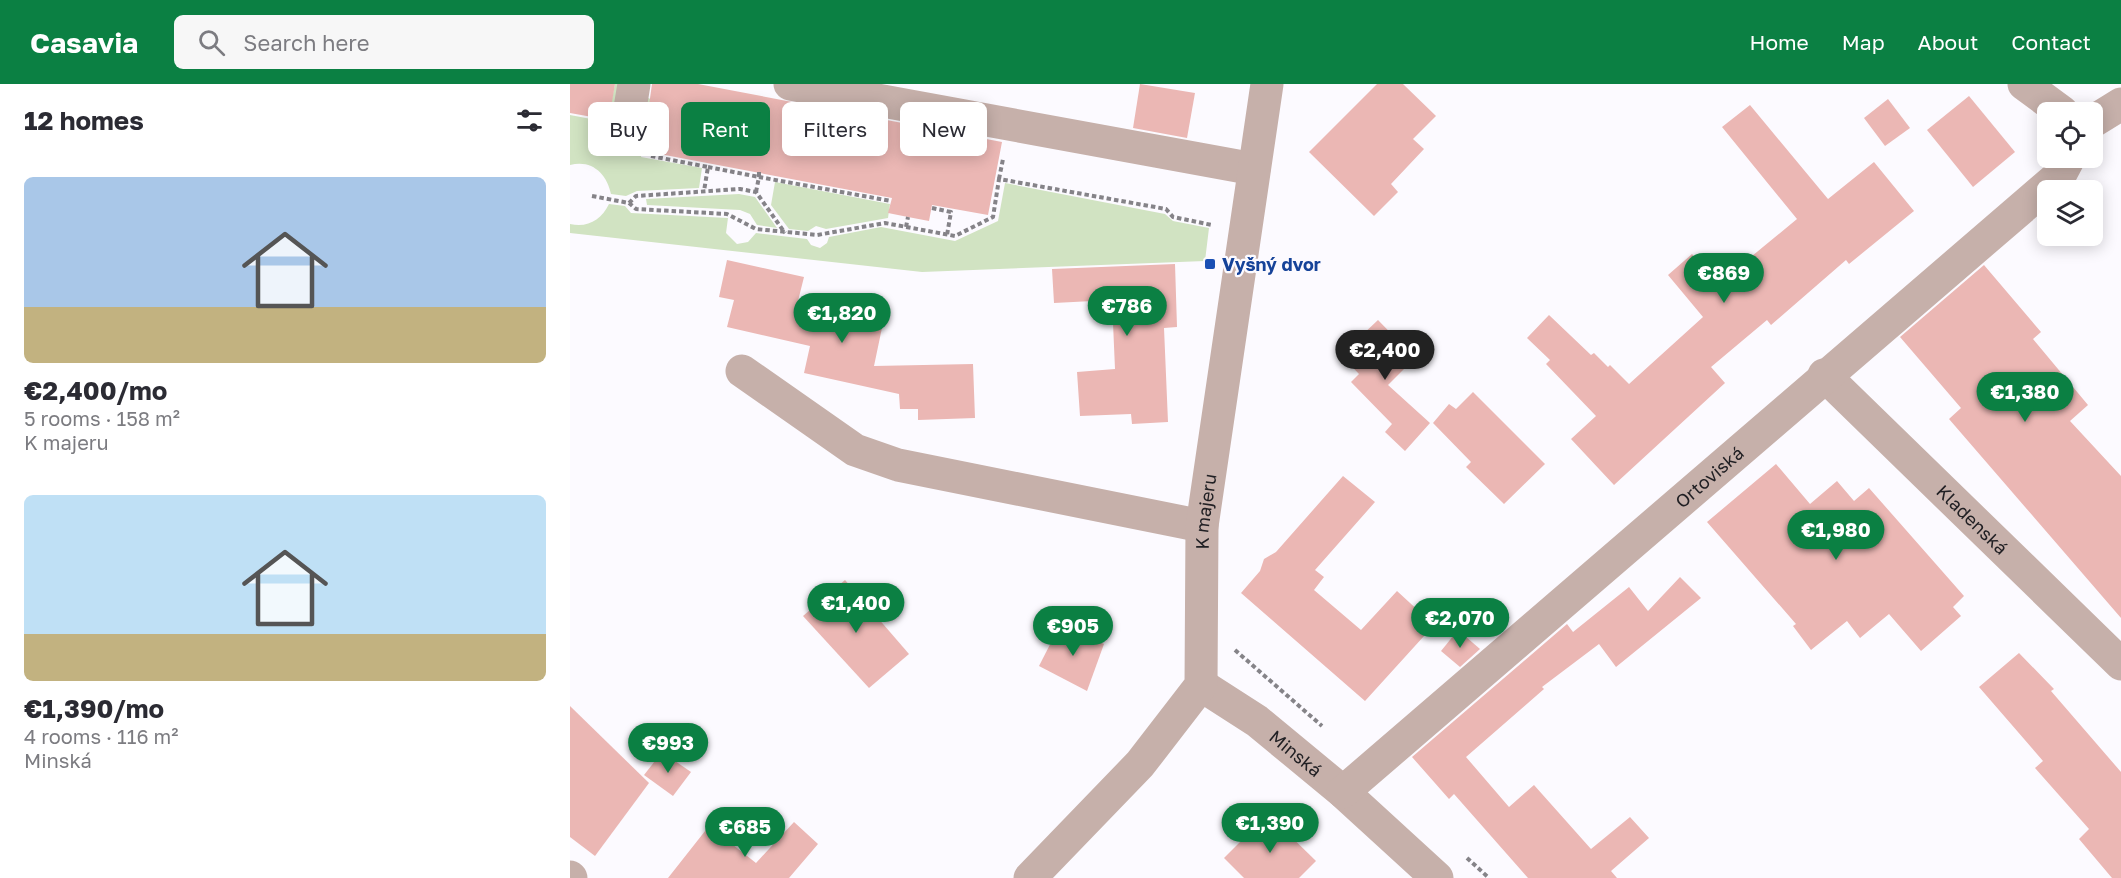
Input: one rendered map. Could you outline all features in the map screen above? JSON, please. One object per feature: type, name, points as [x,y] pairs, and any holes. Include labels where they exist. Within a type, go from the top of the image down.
[{"type":"street","points":[[634,84],[635,102]]},
{"type":"street","points":[[790,84],[1254,169]]},
{"type":"street","name":"K majeru","points":[[1200,685],[1202,526],[1267,84]]},
{"type":"street","points":[[2024,84],[2048,102]]},
{"type":"street","points":[[2103,115],[2121,104]]},
{"type":"street","name":"Ortoviská","points":[[1343,792],[1824,375],[2060,174],[2063,168]]},
{"type":"street","points":[[742,371],[855,450],[898,465],[1202,526]]},
{"type":"street","name":"Kladenská","points":[[1824,375],[2121,664]]},
{"type":"street","points":[[1030,878],[1140,764],[1200,685]]},
{"type":"street","name":"Minská","points":[[1200,685],[1257,721],[1343,792],[1437,878]]},
{"type":"path","points":[[669,155],[708,167],[891,201]]},
{"type":"path","points":[[704,191],[708,167]]},
{"type":"path","points":[[756,192],[759,175]]},
{"type":"path","points":[[592,196],[629,203],[636,209],[727,214],[756,229],[785,233],[817,235],[885,223],[955,236],[993,217],[999,179],[1166,209],[1173,217],[1214,226]]},
{"type":"path","points":[[629,203],[636,196],[740,189],[756,192],[785,233]]},
{"type":"path","points":[[932,208],[951,212],[947,235]]},
{"type":"path","points":[[906,227],[908,217]]},
{"type":"green space","points":[[615,84],[623,84],[652,100],[652,102],[611,102]]},
{"type":"green space","points":[[570,115],[588,118],[588,156],[641,156],[702,168],[699,188],[637,191],[626,196],[611,194],[602,174],[592,166],[570,165]]},
{"type":"green space","points":[[775,182],[890,204],[888,218],[826,229],[816,226],[808,231],[789,229],[771,205]]},
{"type":"green space","points":[[1005,183],[1165,214],[1173,221],[1209,228],[1205,261],[922,272],[570,233],[570,224],[583,225],[593,222],[609,204],[625,206],[631,213],[728,218],[726,233],[737,244],[748,242],[756,233],[807,239],[811,245],[820,248],[827,243],[829,237],[881,227],[955,241],[998,221]]},
{"type":"green space","points":[[739,194],[755,197],[777,228],[757,225],[750,214],[740,210],[647,205],[646,199]]},
{"type":"building","points":[[570,84],[615,84],[612,102],[588,102],[588,116],[570,113]]},
{"type":"building","points":[[652,84],[698,84],[792,102],[782,102],[782,156],[888,156],[888,120],[900,123],[900,156],[987,156],[987,139],[1002,142],[988,215],[932,205],[929,221],[888,213],[892,198],[669,156],[669,102],[649,102]]},
{"type":"building","points":[[1140,84],[1195,93],[1187,138],[1133,128]]},
{"type":"building","points":[[1377,84],[1403,84],[1436,116],[1413,139],[1424,149],[1391,184],[1398,192],[1374,216],[1309,152]]},
{"type":"building","points":[[1969,96],[2015,152],[1973,187],[1927,130]]},
{"type":"building","points":[[1888,99],[1910,128],[1885,146],[1864,118]]},
{"type":"building","points":[[1750,105],[1828,199],[1874,162],[1914,211],[1849,264],[1846,260],[1771,325],[1767,320],[1711,367],[1725,383],[1614,485],[1571,439],[1596,416],[1546,364],[1550,360],[1527,338],[1549,315],[1591,355],[1594,353],[1608,367],[1610,365],[1629,384],[1703,317],[1668,275],[1692,254],[1718,284],[1797,219],[1722,127]]},
{"type":"building","points":[[727,260],[804,277],[797,305],[883,323],[874,366],[973,364],[975,418],[918,420],[918,409],[900,409],[899,394],[804,373],[810,346],[727,327],[734,300],[719,297]]},
{"type":"building","points":[[1175,264],[1177,327],[1164,328],[1168,422],[1132,424],[1131,414],[1080,416],[1077,372],[1115,369],[1112,300],[1054,303],[1052,269]]},
{"type":"building","points":[[1984,265],[2041,332],[2033,339],[2088,405],[2070,421],[2121,476],[2121,618],[1949,419],[1961,408],[1900,337]]},
{"type":"building","points":[[1378,320],[1415,358],[1388,385],[1430,423],[1405,451],[1385,432],[1392,424],[1351,382],[1359,374],[1341,355]]},
{"type":"building","points":[[1473,392],[1545,464],[1504,504],[1466,467],[1471,462],[1433,423],[1449,404],[1456,409]]},
{"type":"building","points":[[1776,464],[1810,504],[1837,481],[1854,501],[1869,488],[1964,596],[1953,607],[1961,616],[1921,651],[1889,614],[1860,638],[1847,621],[1811,650],[1793,626],[1796,624],[1707,522]]},
{"type":"building","points":[[1343,476],[1375,502],[1315,570],[1324,577],[1314,590],[1361,630],[1397,591],[1434,625],[1365,701],[1241,593],[1260,571],[1264,559],[1276,552]]},
{"type":"building","points":[[1680,577],[1701,598],[1616,667],[1599,644],[1542,687],[1544,689],[1466,757],[1509,807],[1534,785],[1591,849],[1630,817],[1649,838],[1611,871],[1617,878],[1528,878],[1454,794],[1449,799],[1412,757],[1567,624],[1573,632],[1629,587],[1648,611]]},
{"type":"building","points":[[845,580],[909,654],[869,688],[803,616]]},
{"type":"building","points":[[1061,623],[1104,644],[1087,691],[1039,666]]},
{"type":"building","points":[[1458,630],[1480,649],[1460,667],[1441,651]]},
{"type":"building","points":[[2019,653],[2054,689],[2051,691],[2121,772],[2121,878],[2112,878],[2079,839],[2089,829],[2035,768],[2043,761],[1979,687]]},
{"type":"building","points":[[570,706],[649,783],[595,856],[570,837]]},
{"type":"building","points":[[662,752],[691,772],[673,796],[644,775]]},
{"type":"building","points":[[1268,814],[1316,861],[1299,878],[1244,878],[1224,858]]},
{"type":"building","points":[[794,822],[818,844],[789,878],[668,878],[709,826],[756,863]]},
{"type":"place","name":"Vyšný dvor","points":[[1210,264]]}]
